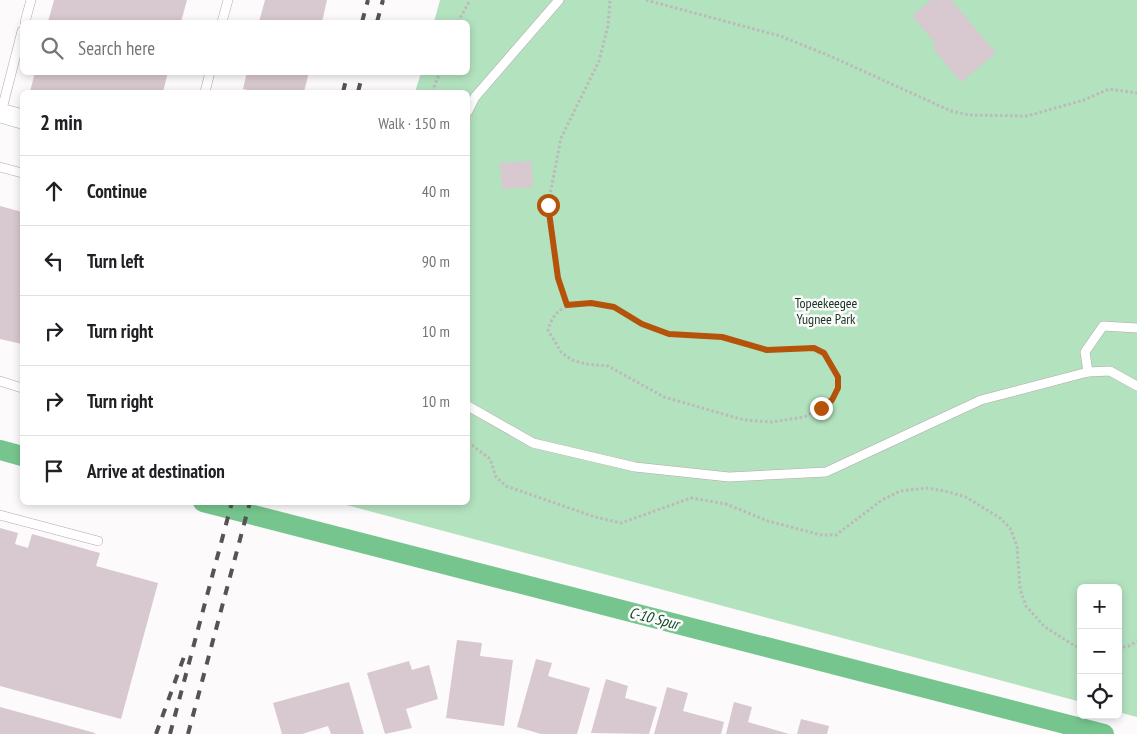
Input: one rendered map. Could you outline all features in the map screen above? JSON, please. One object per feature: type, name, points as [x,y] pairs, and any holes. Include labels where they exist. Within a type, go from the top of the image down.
[{"type":"street","points":[[0,113],[20,118]]},
{"type":"lane","points":[[26,20],[31,0]]},
{"type":"lane","points":[[223,20],[228,0]]},
{"type":"lane","points":[[470,107],[475,97],[559,0]]},
{"type":"lane","points":[[0,113],[20,38]]},
{"type":"lane","points":[[206,90],[209,75]]},
{"type":"lane","points":[[0,167],[20,172]]},
{"type":"lane","points":[[1088,372],[1085,352],[1104,326],[1137,328]]},
{"type":"lane","points":[[470,407],[533,442],[636,467],[729,477],[826,472],[981,400],[1088,372],[1110,370],[1137,386]]},
{"type":"lane","points":[[0,381],[20,387]]},
{"type":"lane","points":[[0,515],[98,541]]},
{"type":"path","points":[[459,20],[470,0]]},
{"type":"path","points":[[567,305],[558,278],[548,205],[561,138],[599,60],[608,26],[610,0]]},
{"type":"path","points":[[646,0],[780,36],[830,56],[951,111],[969,115],[1027,116],[1084,100],[1109,89],[1137,93]]},
{"type":"path","points":[[433,90],[439,75]]},
{"type":"path","points":[[591,303],[614,307],[642,324],[669,334],[722,337],[767,350],[814,348],[824,353],[838,377],[838,388],[832,400],[804,417],[772,422],[744,420],[683,404],[664,397],[608,366],[586,364],[572,360],[561,352],[548,330],[556,314],[567,305],[591,303]]},
{"type":"path","points":[[470,443],[490,458],[496,478],[506,486],[595,517],[621,523],[691,498],[726,504],[768,521],[821,536],[836,535],[882,500],[900,491],[927,488],[966,497],[1000,518],[1010,528],[1017,546],[1020,589],[1026,606],[1045,627],[1077,646]]},
{"type":"path","points":[[1122,647],[1129,646],[1137,641]]},
{"type":"green space","name":"Topeekeegee Yugnee Park","points":[[440,0],[1137,0],[1137,717],[1122,713],[1122,584],[1077,584],[1077,701],[346,505],[470,505],[470,90],[416,90],[420,75],[470,75],[470,20],[435,20]]},
{"type":"building","points":[[54,0],[187,0],[182,20],[49,20]]},
{"type":"building","points":[[265,0],[327,0],[322,20],[260,20]]},
{"type":"building","points":[[931,0],[951,0],[996,53],[961,82],[932,47],[936,44],[912,16]]},
{"type":"building","points":[[34,75],[167,75],[164,90],[30,90]]},
{"type":"building","points":[[246,75],[308,75],[304,90],[243,89]]},
{"type":"building","points":[[531,161],[533,187],[502,189],[500,163]]},
{"type":"building","points":[[0,206],[20,211],[20,344],[0,339]]},
{"type":"building","points":[[0,528],[18,533],[15,544],[28,548],[32,534],[100,553],[96,566],[158,583],[121,719],[0,686]]},
{"type":"building","points":[[457,640],[482,643],[480,656],[513,660],[504,726],[446,718]]},
{"type":"building","points":[[536,659],[552,663],[548,676],[590,688],[577,734],[541,734],[517,727]]},
{"type":"building","points":[[409,661],[412,670],[429,665],[438,699],[406,709],[412,728],[385,734],[367,673]]},
{"type":"building","points":[[606,679],[628,686],[625,698],[657,707],[649,734],[591,733]]},
{"type":"building","points":[[349,682],[364,734],[331,734],[328,726],[302,734],[282,734],[273,703]]},
{"type":"building","points":[[667,687],[688,693],[683,711],[724,722],[721,734],[654,734]]},
{"type":"building","points":[[734,702],[752,707],[748,722],[789,734],[726,734]]},
{"type":"building","points":[[0,707],[95,733],[95,734],[0,734]]},
{"type":"building","points":[[801,719],[829,726],[827,734],[797,734]]},
{"type":"waterway","name":"C-10 Spur","points":[[0,450],[20,455]]},
{"type":"waterway","name":"C-10 Spur","points":[[215,505],[1104,734]]},
{"type":"railway","points":[[363,20],[368,0]]},
{"type":"railway","points":[[378,20],[383,0]]},
{"type":"railway","points":[[344,90],[347,75]]},
{"type":"railway","points":[[358,90],[362,75]]},
{"type":"railway","points":[[170,734],[231,505]]},
{"type":"railway","points":[[188,734],[249,505]]},
{"type":"railway","points":[[156,734],[185,654]]},
{"type":"route","points":[[548,205],[558,278],[567,305],[591,303],[614,307],[642,324],[669,334],[722,337],[767,350],[814,348],[824,353],[838,377],[838,388],[832,400],[821,408]]}]
